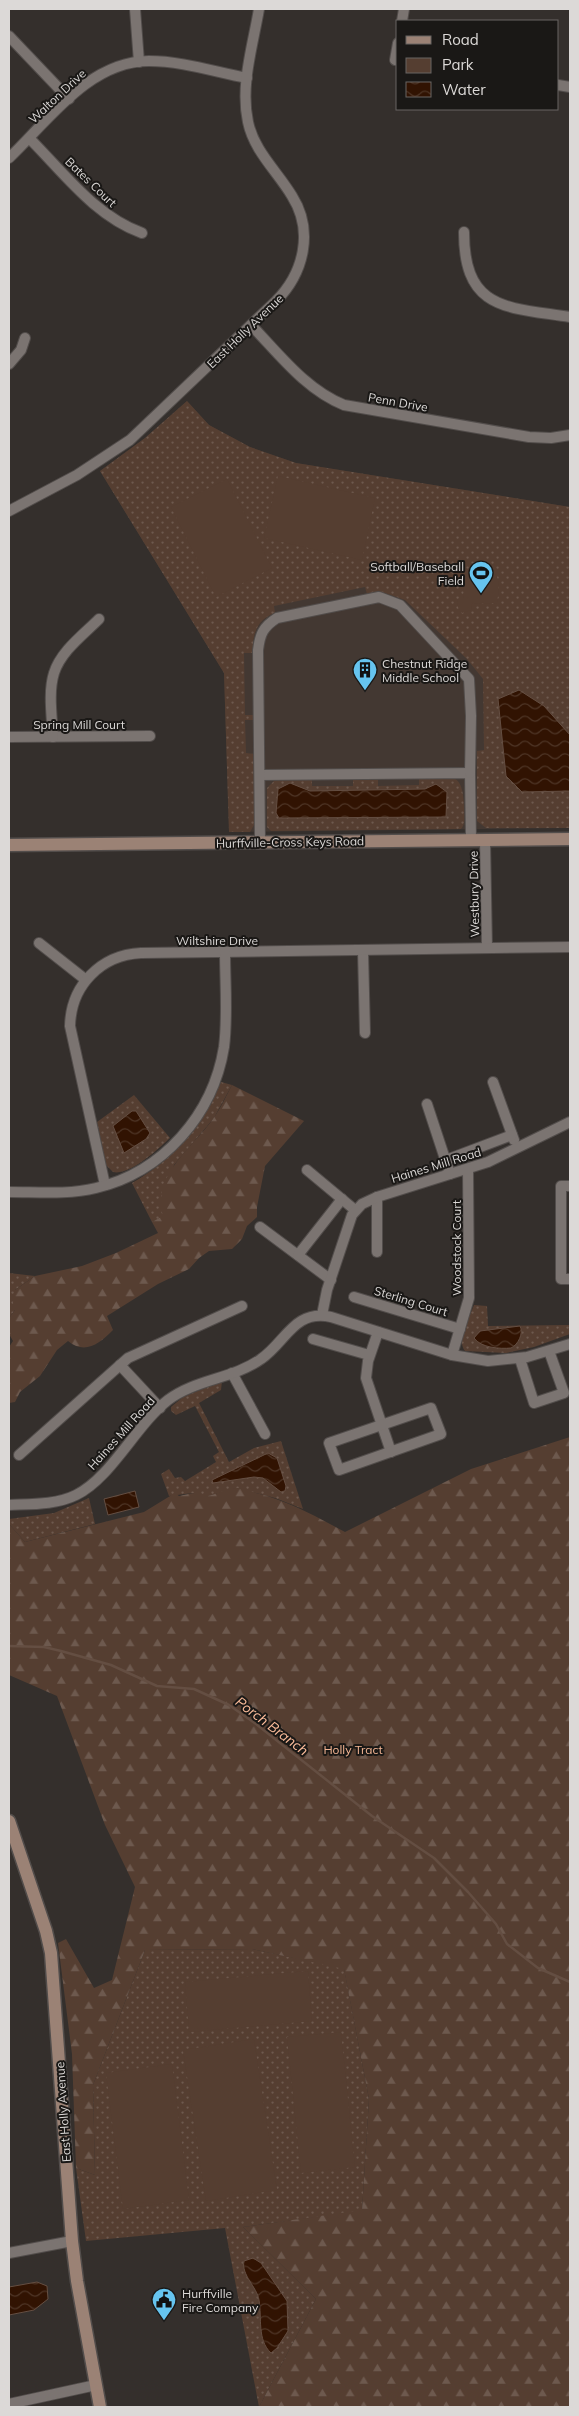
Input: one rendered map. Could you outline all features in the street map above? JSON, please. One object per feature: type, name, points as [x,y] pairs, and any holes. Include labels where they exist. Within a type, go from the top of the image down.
[{"type":"street","points":[[135,9],[139,62]]},
{"type":"street","name":"East Holly Avenue","points":[[9,511],[84,471],[130,440],[284,293],[294,279],[302,260],[304,239],[302,221],[296,204],[261,152],[251,133],[245,104],[247,78],[259,9]]},
{"type":"street","points":[[9,36],[69,99]]},
{"type":"street","points":[[395,60],[396,54]]},
{"type":"street","name":"Walton Drive","points":[[9,158],[69,99],[98,76],[117,67],[139,62],[171,63],[247,78]]},
{"type":"street","name":"Bates Court","points":[[30,139],[104,214],[124,226],[142,233]]},
{"type":"street","points":[[464,232],[467,269],[478,288],[490,299],[515,308],[570,317]]},
{"type":"street","name":"Penn Drive","points":[[251,325],[310,385],[344,405],[529,437],[551,438],[570,435]]},
{"type":"street","points":[[9,364],[20,350],[25,338]]},
{"type":"street","points":[[260,842],[258,650],[259,638],[264,626],[276,618],[379,597],[400,605],[469,679],[471,716],[471,840]]},
{"type":"street","points":[[53,737],[52,684],[57,667],[69,650],[99,619]]},
{"type":"street","name":"Spring Mill Court","points":[[9,737],[150,736]]},
{"type":"street","points":[[260,775],[470,773]]},
{"type":"street","name":"Hurffville-Cross Keys Road","points":[[9,845],[570,839]]},
{"type":"street","name":"Westbury Drive","points":[[485,840],[487,948]]},
{"type":"street","points":[[39,943],[86,980]]},
{"type":"street","name":"Wiltshire Drive","points":[[105,1185],[70,1032],[72,1007],[86,980],[102,964],[124,954],[570,947]]},
{"type":"street","points":[[364,950],[365,1033]]},
{"type":"street","points":[[9,1192],[72,1192],[105,1185],[132,1175],[164,1153],[191,1126],[209,1096],[219,1068],[225,1036],[225,952]]},
{"type":"street","points":[[493,1082],[518,1148]]},
{"type":"street","points":[[427,1104],[450,1174]]},
{"type":"street","name":"Haines Mill Road","points":[[356,1210],[362,1204],[377,1197],[468,1169],[518,1148],[550,1130],[570,1122]]},
{"type":"street","points":[[446,1160],[512,1135]]},
{"type":"street","name":"Woodstock Court","points":[[452,1355],[469,1290],[468,1169]]},
{"type":"street","points":[[307,1170],[356,1210],[349,1220],[322,1315],[452,1355],[488,1362],[520,1359],[570,1344]]},
{"type":"street","points":[[570,1186],[561,1186],[566,1233],[561,1279],[570,1279]]},
{"type":"street","points":[[377,1197],[377,1252]]},
{"type":"street","points":[[298,1255],[342,1199]]},
{"type":"street","points":[[260,1227],[331,1280]]},
{"type":"street","name":"Sterling Court","points":[[354,1297],[460,1329]]},
{"type":"street","points":[[19,1455],[136,1352],[242,1306]]},
{"type":"street","name":"Haines Mill Road","points":[[9,1505],[56,1501],[76,1495],[86,1488],[160,1408],[188,1388],[261,1360],[297,1323],[310,1317],[322,1315]]},
{"type":"street","points":[[378,1332],[366,1367],[366,1383],[391,1452]]},
{"type":"street","points":[[313,1339],[369,1355]]},
{"type":"street","points":[[520,1359],[534,1403],[564,1393],[549,1351]]},
{"type":"street","points":[[120,1365],[160,1408]]},
{"type":"street","points":[[232,1372],[265,1434]]},
{"type":"street","points":[[431,1408],[441,1434],[391,1452],[339,1470],[329,1443],[431,1408]]},
{"type":"street","name":"East Holly Avenue","points":[[9,1820],[52,1953],[72,2241],[100,2407]]},
{"type":"street","points":[[9,2253],[72,2241]]},
{"type":"street","points":[[9,2404],[96,2385]]},
{"type":"shaded area","points":[[187,401],[209,425],[250,447],[296,463],[570,507],[570,828],[229,832],[224,673],[100,471],[145,438]]},
{"type":"green space","points":[[187,401],[209,425],[250,447],[296,463],[570,507],[570,828],[486,828],[477,821],[477,751],[484,750],[483,679],[467,659],[405,600],[382,592],[367,594],[365,587],[274,606],[275,613],[264,619],[257,628],[253,640],[253,653],[244,653],[245,715],[254,715],[254,720],[245,720],[246,753],[254,754],[254,825],[250,832],[229,832],[224,673],[100,471],[145,438]]},
{"type":"green space","points":[[278,476],[375,498],[362,560],[264,538]]},
{"type":"green space","points":[[227,479],[272,568],[216,597],[171,507]]},
{"type":"green space","name":"Softball/Baseball Field","points":[[472,566],[488,569],[496,576],[499,587],[497,603],[472,604],[471,610],[462,613],[458,607],[457,599],[463,599],[464,588],[460,574]]},
{"type":"green space","points":[[447,776],[457,781],[461,786],[464,807],[464,822],[461,829],[271,831],[267,827],[267,788],[275,780],[312,778],[312,786],[353,786],[353,778],[378,778],[378,786],[419,785],[419,777]]},
{"type":"green space","points":[[221,1082],[232,1085],[214,1118],[174,1165],[163,1217],[152,1222],[132,1183],[161,1163],[185,1140],[205,1113]]},
{"type":"green space","points":[[232,1085],[304,1121],[265,1166],[257,1207],[257,1217],[247,1226],[242,1239],[232,1249],[209,1251],[189,1269],[158,1284],[107,1316],[113,1330],[92,1346],[80,1347],[68,1341],[57,1350],[40,1376],[20,1392],[15,1402],[9,1403],[9,1347],[13,1341],[9,1334],[9,1318],[15,1310],[13,1303],[15,1290],[35,1276],[82,1266],[116,1253],[158,1233],[152,1222],[163,1216],[161,1202],[163,1188],[168,1175],[213,1119]]},
{"type":"green space","points":[[134,1095],[170,1138],[135,1166],[120,1172],[113,1172],[106,1165],[97,1122]]},
{"type":"green space","points":[[9,1273],[35,1276],[15,1290],[15,1310],[9,1318]]},
{"type":"green space","points":[[474,1305],[487,1306],[488,1326],[570,1325],[570,1334],[534,1347],[506,1353],[465,1351],[462,1341],[463,1335]]},
{"type":"green space","points":[[222,1381],[221,1390],[199,1403],[229,1462],[254,1448],[281,1441],[303,1509],[275,1498],[236,1488],[205,1497],[198,1497],[193,1493],[169,1496],[161,1474],[169,1469],[175,1478],[181,1477],[185,1481],[216,1462],[213,1456],[219,1452],[195,1406],[176,1415],[171,1411],[171,1407],[183,1397]]},
{"type":"green space","name":"Holly Tract","points":[[570,1437],[570,2407],[259,2407],[316,2299],[243,2227],[362,2210],[369,2099],[344,1969],[252,1949],[145,1950],[93,2085],[95,2175],[76,2168],[72,2054],[58,1943],[66,1939],[94,1988],[112,1980],[135,1887],[105,1825],[57,1696],[9,1675],[9,1524],[25,1542],[144,1512],[175,1493],[179,1496],[193,1493],[199,1496],[210,1496],[231,1488],[237,1488],[268,1496],[291,1505],[345,1532],[471,1469]]},
{"type":"green space","points":[[89,1498],[95,1524],[25,1542],[9,1524],[9,1519],[54,1513]]},
{"type":"green space","points":[[252,1949],[344,1968],[369,2099],[362,2211],[243,2227],[316,2299],[259,2407],[225,2228],[86,2241],[76,2168],[95,2175],[93,2085],[145,1950]]},
{"type":"green space","points":[[308,1971],[312,2021],[189,2032],[185,1982]]},
{"type":"green space","points":[[341,2032],[355,2167],[301,2173],[287,2037]]},
{"type":"green space","points":[[254,2039],[277,2190],[206,2201],[183,2050]]},
{"type":"green space","points":[[172,2064],[189,2200],[123,2209],[106,2073]]},
{"type":"water","points":[[519,690],[544,706],[570,735],[570,791],[522,792],[506,776],[498,699]]},
{"type":"water","points":[[290,783],[310,791],[425,789],[436,784],[447,792],[446,817],[279,818],[276,813],[278,789]]},
{"type":"water","points":[[132,1111],[136,1111],[150,1133],[146,1139],[124,1153],[113,1126]]},
{"type":"water","points":[[520,1326],[520,1338],[511,1348],[486,1346],[474,1338],[480,1331]]},
{"type":"water","points":[[268,1453],[277,1458],[286,1486],[285,1491],[281,1492],[263,1478],[254,1477],[213,1483],[212,1480]]},
{"type":"water","points":[[135,1491],[139,1507],[108,1515],[104,1499]]},
{"type":"water","points":[[253,2258],[261,2263],[287,2301],[288,2331],[277,2348],[271,2353],[262,2335],[258,2295],[247,2276],[244,2266],[244,2261]]},
{"type":"water","points":[[37,2282],[47,2286],[48,2299],[34,2310],[9,2315],[9,2287]]},
{"type":"waterway","name":"Porch Branch","points":[[9,1646],[44,1647],[61,1651],[111,1665],[157,1686],[194,1689],[229,1705],[256,1724],[372,1816],[434,1858],[468,1892],[496,1924],[507,1944],[538,1968],[570,1982]]},
{"type":"place","name":"Softball/Baseball Field","points":[[481,594]]},
{"type":"place","name":"Chestnut Ridge Middle School","points":[[365,691]]},
{"type":"place","name":"Hurffville Fire Company","points":[[164,2321]]}]
